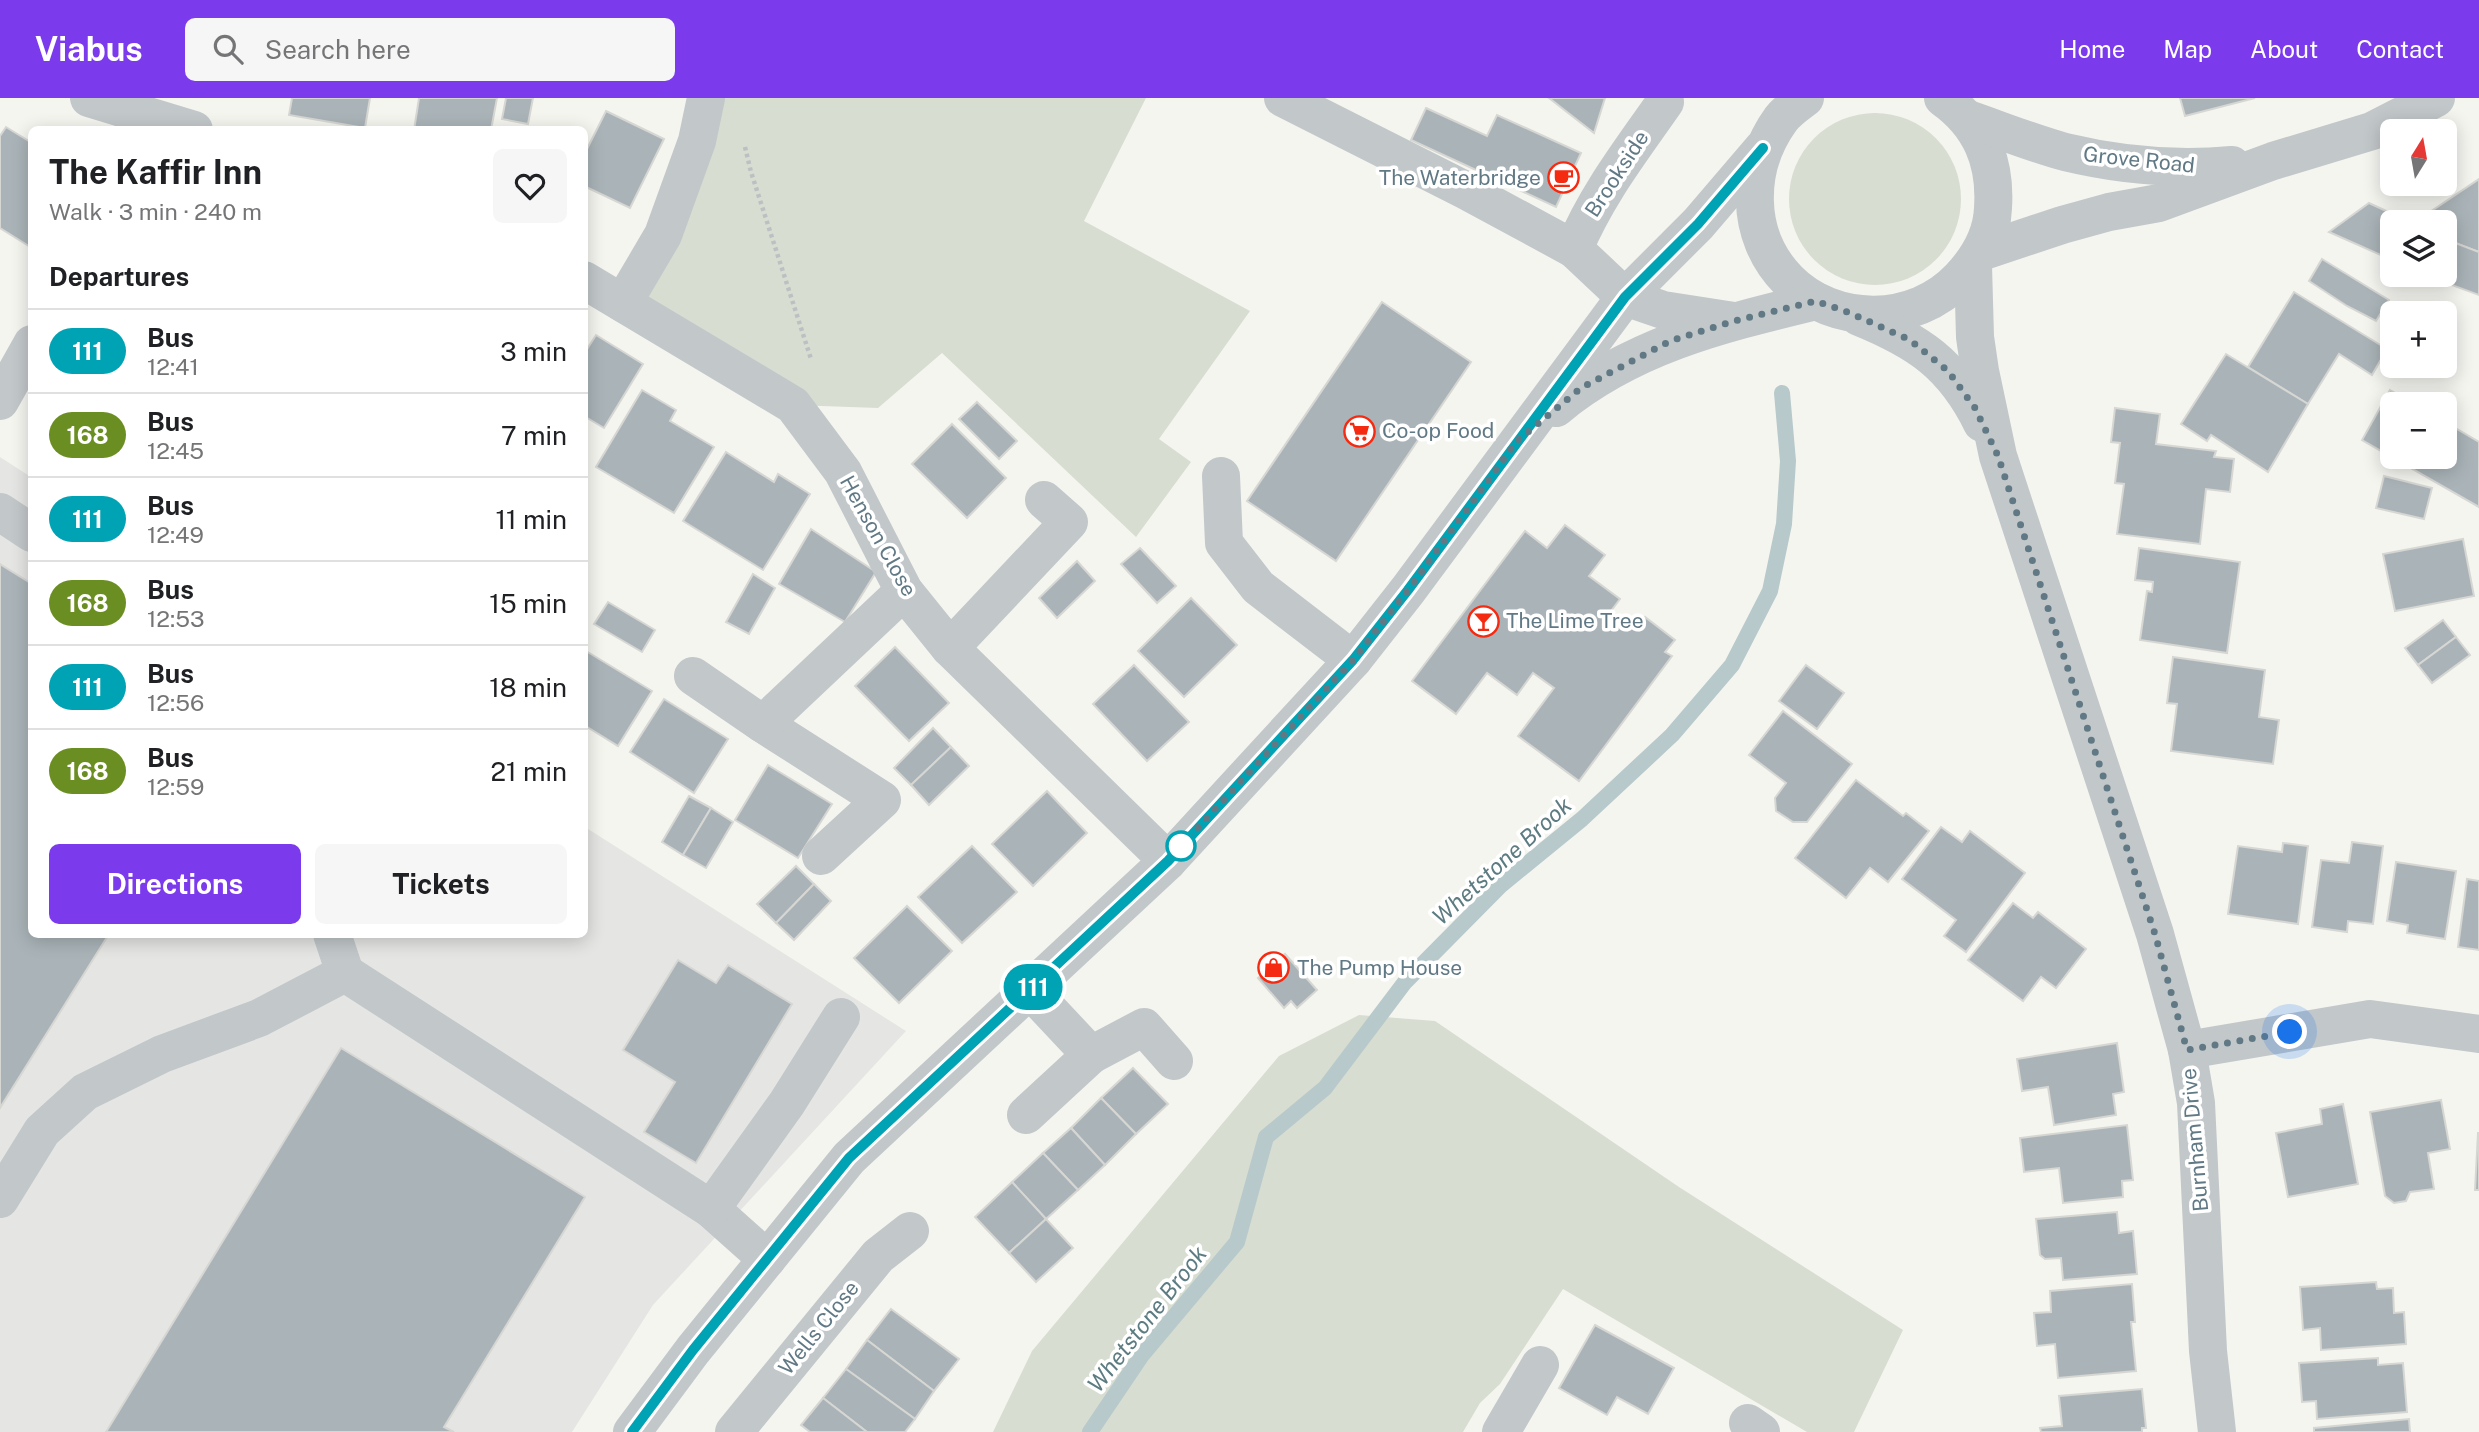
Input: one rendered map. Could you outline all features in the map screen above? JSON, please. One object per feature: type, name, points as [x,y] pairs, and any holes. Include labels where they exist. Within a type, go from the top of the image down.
[{"type":"street","points":[[89,98],[173,126]]},
{"type":"street","points":[[623,303],[663,235],[697,141],[706,98]]},
{"type":"street","points":[[1283,98],[1574,249],[1625,297],[1663,310],[1734,321]]},
{"type":"street","name":"Grove Road","points":[[1977,258],[2109,212],[2159,203],[2273,161],[2372,131],[2436,98]]},
{"type":"street","name":"Brookside","points":[[1574,249],[1588,215],[1604,188],[1665,102]]},
{"type":"street","points":[[1517,441],[1581,388],[1627,361],[1670,341],[1734,321],[1833,307],[1884,315],[1918,308],[1948,290],[1977,258],[1993,218],[1994,183],[1986,149],[1956,106]]},
{"type":"street","name":"Grove Road","points":[[1956,106],[2065,152],[2115,161],[2164,166],[2214,166],[2273,161]]},
{"type":"street","points":[[639,1430],[693,1350],[849,1158],[1168,861],[1353,660],[1625,297],[1698,224],[1784,115]]},
{"type":"street","name":"Burnham Drive","points":[[1784,115],[1754,182],[1755,218],[1767,251],[1788,280],[1833,307],[1910,340],[1948,371],[1975,408],[1998,456]]},
{"type":"street","name":"Burnham Drive","points":[[1977,258],[1975,337],[1998,456],[2155,934],[2187,1050],[2196,1103],[2208,1351],[2217,1432]]},
{"type":"street","name":"Henson Close","points":[[588,281],[793,405],[844,472],[904,591],[950,648],[1168,861]]},
{"type":"street","points":[[0,401],[28,351]]},
{"type":"street","points":[[1221,475],[1224,543],[1258,587],[1353,660]]},
{"type":"street","points":[[950,648],[1069,522],[1044,500]]},
{"type":"street","points":[[0,512],[28,530]]},
{"type":"street","points":[[762,724],[904,591]]},
{"type":"street","points":[[693,676],[762,724],[882,800],[821,856]]},
{"type":"street","points":[[333,938],[345,974],[711,1209],[767,1259]]},
{"type":"street","points":[[0,1199],[42,1131],[85,1092],[162,1054],[260,1018],[345,974]]},
{"type":"street","points":[[1030,990],[1091,1055]]},
{"type":"street","points":[[711,1209],[787,1103],[841,1017]]},
{"type":"street","points":[[2187,1050],[2370,1019],[2479,1034]]},
{"type":"street","points":[[1026,1115],[1091,1055],[1144,1027],[1174,1061]]},
{"type":"street","name":"Wells Close","points":[[734,1432],[878,1256],[910,1231]]},
{"type":"street","points":[[1501,1432],[1541,1365]]},
{"type":"path","points":[[743,135],[751,172],[813,366]]},
{"type":"shaded area","points":[[705,98],[1146,98],[1084,221],[1250,311],[1159,439],[1191,462],[1136,537],[942,353],[878,408],[793,405],[623,303]]},
{"type":"shaded area","points":[[1875,113],[1908,120],[1936,138],[1954,166],[1961,199],[1954,232],[1936,260],[1908,278],[1875,285],[1842,278],[1814,260],[1796,232],[1789,199],[1796,166],[1814,138],[1842,120]]},
{"type":"shaded area","points":[[0,457],[28,475],[28,938],[588,938],[588,829],[906,1031],[653,1305],[572,1432],[0,1432]]},
{"type":"shaded area","points":[[1359,1015],[1435,1021],[1679,1187],[1903,1330],[1854,1432],[1807,1432],[1563,1289],[1500,1384],[1480,1403],[1463,1432],[993,1432],[1032,1351],[1279,1056]]},
{"type":"building","points":[[292,98],[370,98],[365,126],[289,115]]},
{"type":"building","points":[[419,98],[497,98],[492,126],[415,126]]},
{"type":"building","points":[[506,98],[533,98],[528,124],[502,119]]},
{"type":"building","points":[[1549,98],[1605,98],[1594,133]]},
{"type":"building","points":[[2180,98],[2255,98],[2185,116]]},
{"type":"building","points":[[1426,108],[1487,136],[1497,115],[1581,153],[1556,207],[1411,140]]},
{"type":"building","points":[[606,111],[664,139],[630,208],[588,188],[588,147]]},
{"type":"building","points":[[6,127],[28,141],[28,246],[0,228],[0,136]]},
{"type":"building","points":[[2479,179],[2479,252],[2457,244],[2457,210],[2433,210]]},
{"type":"building","points":[[2369,203],[2384,210],[2380,210],[2380,255],[2329,232]]},
{"type":"building","points":[[2457,244],[2479,252],[2479,295],[2457,287]]},
{"type":"building","points":[[2322,259],[2389,300],[2380,301],[2380,315],[2376,321],[2309,281]]},
{"type":"building","points":[[2294,292],[2380,345],[2380,361],[2372,375],[2339,354],[2308,404],[2248,367]]},
{"type":"building","name":"Co-op Food","points":[[1382,302],[1471,362],[1336,561],[1247,501]]},
{"type":"building","points":[[596,335],[643,364],[604,428],[588,418],[588,348]]},
{"type":"building","points":[[2226,354],[2308,404],[2268,472],[2211,435],[2207,441],[2181,424]]},
{"type":"building","points":[[642,390],[676,410],[670,421],[714,447],[674,513],[596,467]]},
{"type":"building","points":[[977,402],[1017,441],[999,459],[959,419]]},
{"type":"building","points":[[2115,408],[2160,414],[2156,444],[2216,451],[2214,457],[2234,459],[2230,492],[2206,489],[2200,544],[2117,534],[2124,484],[2115,483],[2120,443],[2111,442]]},
{"type":"building","points":[[2380,408],[2380,450],[2362,440]]},
{"type":"building","points":[[952,424],[1006,478],[967,518],[912,464]]},
{"type":"building","points":[[2457,429],[2479,442],[2479,507],[2413,469],[2457,469]]},
{"type":"building","points":[[726,452],[774,482],[778,474],[810,494],[763,570],[683,521]]},
{"type":"building","points":[[2384,476],[2432,488],[2424,519],[2376,508]]},
{"type":"building","points":[[1565,525],[1605,555],[1589,576],[1620,599],[1611,611],[1636,629],[1645,617],[1675,640],[1665,652],[1672,656],[1579,781],[1518,736],[1554,688],[1533,673],[1517,695],[1487,673],[1456,714],[1412,681],[1525,531],[1547,548]]},
{"type":"building","points":[[811,529],[876,572],[845,622],[779,584]]},
{"type":"building","points":[[2463,539],[2474,596],[2395,611],[2383,554]]},
{"type":"building","points":[[1140,548],[1176,586],[1157,603],[1121,564]]},
{"type":"building","points":[[2139,548],[2240,562],[2227,653],[2140,640],[2147,591],[2152,592],[2153,582],[2135,580]]},
{"type":"building","points":[[1077,561],[1095,581],[1057,618],[1039,598]]},
{"type":"building","points":[[0,564],[28,582],[28,938],[106,938],[0,1108]]},
{"type":"building","points":[[753,574],[775,588],[749,634],[726,622]]},
{"type":"building","points":[[1191,598],[1237,645],[1184,697],[1138,651]]},
{"type":"building","points":[[608,602],[655,630],[642,652],[594,624]]},
{"type":"building","points":[[2443,620],[2456,637],[2418,665],[2405,648]]},
{"type":"building","points":[[2456,637],[2470,655],[2432,683],[2418,665]]},
{"type":"building","points":[[895,647],[949,703],[909,741],[855,686]]},
{"type":"building","points":[[588,652],[652,691],[618,746],[588,727]]},
{"type":"building","points":[[2173,657],[2265,670],[2259,717],[2279,720],[2273,764],[2171,751],[2177,704],[2167,703]]},
{"type":"building","points":[[1134,665],[1189,722],[1147,761],[1093,704]]},
{"type":"building","points":[[1806,665],[1844,693],[1817,729],[1779,701]]},
{"type":"building","points":[[664,699],[728,739],[694,793],[630,752]]},
{"type":"building","points":[[1783,711],[1852,764],[1807,822],[1793,822],[1776,811],[1775,798],[1786,783],[1749,755]]},
{"type":"building","points":[[933,728],[951,747],[911,785],[894,768]]},
{"type":"building","points":[[951,747],[969,766],[929,805],[911,785]]},
{"type":"building","points":[[768,765],[832,804],[798,858],[735,820]]},
{"type":"building","points":[[1856,780],[1903,816],[1906,813],[1929,831],[1888,882],[1870,868],[1846,898],[1795,858]]},
{"type":"building","points":[[1047,791],[1087,833],[1033,886],[992,844]]},
{"type":"building","points":[[689,796],[711,808],[683,855],[662,842]]},
{"type":"building","points":[[711,808],[733,822],[706,868],[683,855]]},
{"type":"building","points":[[1941,827],[1962,842],[1970,831],[2025,873],[1966,952],[1944,936],[1956,920],[1902,879]]},
{"type":"building","points":[[2352,842],[2383,846],[2373,924],[2348,921],[2347,932],[2312,927],[2321,860],[2349,863]]},
{"type":"building","points":[[2283,843],[2308,846],[2298,924],[2228,914],[2238,846],[2282,852]]},
{"type":"building","points":[[972,846],[1017,892],[962,943],[918,897]]},
{"type":"building","points":[[2396,862],[2456,871],[2445,939],[2407,933],[2408,925],[2387,921]]},
{"type":"building","points":[[796,866],[814,884],[776,923],[757,904]]},
{"type":"building","points":[[2467,879],[2479,881],[2479,950],[2458,947]]},
{"type":"building","points":[[814,884],[831,901],[794,940],[776,923]]},
{"type":"building","points":[[2013,903],[2033,918],[2038,912],[2086,949],[2056,988],[2041,977],[2023,1001],[1968,960]]},
{"type":"building","points":[[907,906],[952,951],[899,1003],[854,958]]},
{"type":"building","points":[[1285,954],[1317,990],[1297,1008],[1291,1001],[1284,1008],[1258,978]]},
{"type":"building","points":[[678,960],[716,983],[728,965],[792,1004],[696,1163],[644,1132],[675,1082],[623,1050]]},
{"type":"building","points":[[2117,1043],[2124,1092],[2113,1094],[2116,1115],[2054,1125],[2048,1087],[2022,1091],[2017,1059]]},
{"type":"building","points":[[341,1048],[585,1197],[444,1427],[454,1432],[106,1432]]},
{"type":"building","points":[[1133,1068],[1168,1104],[1136,1134],[1101,1098]]},
{"type":"building","points":[[1101,1098],[1136,1134],[1105,1165],[1071,1128]]},
{"type":"building","points":[[2441,1100],[2450,1149],[2428,1153],[2434,1189],[2410,1192],[2406,1201],[2394,1203],[2385,1196],[2370,1112]]},
{"type":"building","points":[[2343,1104],[2358,1184],[2288,1197],[2276,1133],[2322,1124],[2320,1109]]},
{"type":"building","points":[[2127,1125],[2133,1180],[2122,1181],[2123,1197],[2063,1203],[2059,1168],[2024,1172],[2020,1138]]},
{"type":"building","points":[[1071,1128],[1105,1165],[1078,1190],[1043,1153]]},
{"type":"building","points":[[2478,1133],[2479,1190],[2475,1190]]},
{"type":"building","points":[[1043,1153],[1078,1190],[1046,1219],[1012,1182]]},
{"type":"building","points":[[1012,1182],[1046,1219],[1009,1253],[975,1217]]},
{"type":"building","points":[[2117,1212],[2119,1233],[2133,1231],[2137,1274],[2063,1280],[2061,1258],[2045,1259],[2040,1255],[2036,1219]]},
{"type":"building","points":[[1046,1219],[1073,1248],[1036,1282],[1009,1253]]},
{"type":"building","points":[[2376,1282],[2377,1289],[2393,1288],[2394,1313],[2404,1312],[2406,1344],[2321,1350],[2320,1328],[2303,1330],[2300,1287]]},
{"type":"building","points":[[2132,1284],[2135,1322],[2131,1322],[2136,1371],[2058,1378],[2055,1344],[2037,1346],[2034,1313],[2051,1312],[2050,1291]]},
{"type":"building","points":[[891,1309],[959,1359],[934,1391],[867,1340]]},
{"type":"building","points":[[1595,1325],[1674,1368],[1648,1414],[1617,1397],[1607,1415],[1559,1388]]},
{"type":"building","points":[[867,1340],[934,1391],[915,1419],[846,1369]]},
{"type":"building","points":[[2378,1358],[2378,1365],[2403,1363],[2407,1412],[2317,1419],[2316,1401],[2302,1402],[2299,1363]]},
{"type":"building","points":[[846,1369],[915,1419],[905,1432],[867,1432],[823,1398]]},
{"type":"building","points":[[2142,1389],[2146,1428],[2142,1428],[2142,1432],[2041,1432],[2040,1428],[2062,1426],[2059,1396]]},
{"type":"building","points":[[823,1398],[867,1432],[810,1432],[801,1425]]},
{"type":"building","points":[[2409,1419],[2410,1432],[2314,1432],[2314,1428]]},
{"type":"waterway","name":"Whetstone Brook","points":[[1090,1432],[1142,1355],[1237,1242],[1266,1137],[1325,1088],[1405,982],[1500,886],[1582,819],[1672,735],[1732,665],[1770,591],[1784,524],[1788,461],[1782,393]]},
{"type":"bus line","name":"111","points":[[632,1432],[693,1350],[849,1158],[1168,861],[1353,660],[1625,297],[1698,224],[1763,148]]},
{"type":"place","name":"The Waterbridge","points":[[1564,178]]},
{"type":"place","name":"Co-op Food","points":[[1359,431]]},
{"type":"place","name":"The Lime Tree","points":[[1483,621]]},
{"type":"place","name":"The Pump House","points":[[1274,968]]},
{"type":"route","points":[[1181,846],[1353,660],[1517,441],[1581,388],[1627,361],[1670,341],[1734,321],[1816,301],[1882,326],[1910,340],[1948,371],[1975,408],[1998,456],[2103,783],[2155,934],[2187,1050],[2290,1032]]}]
